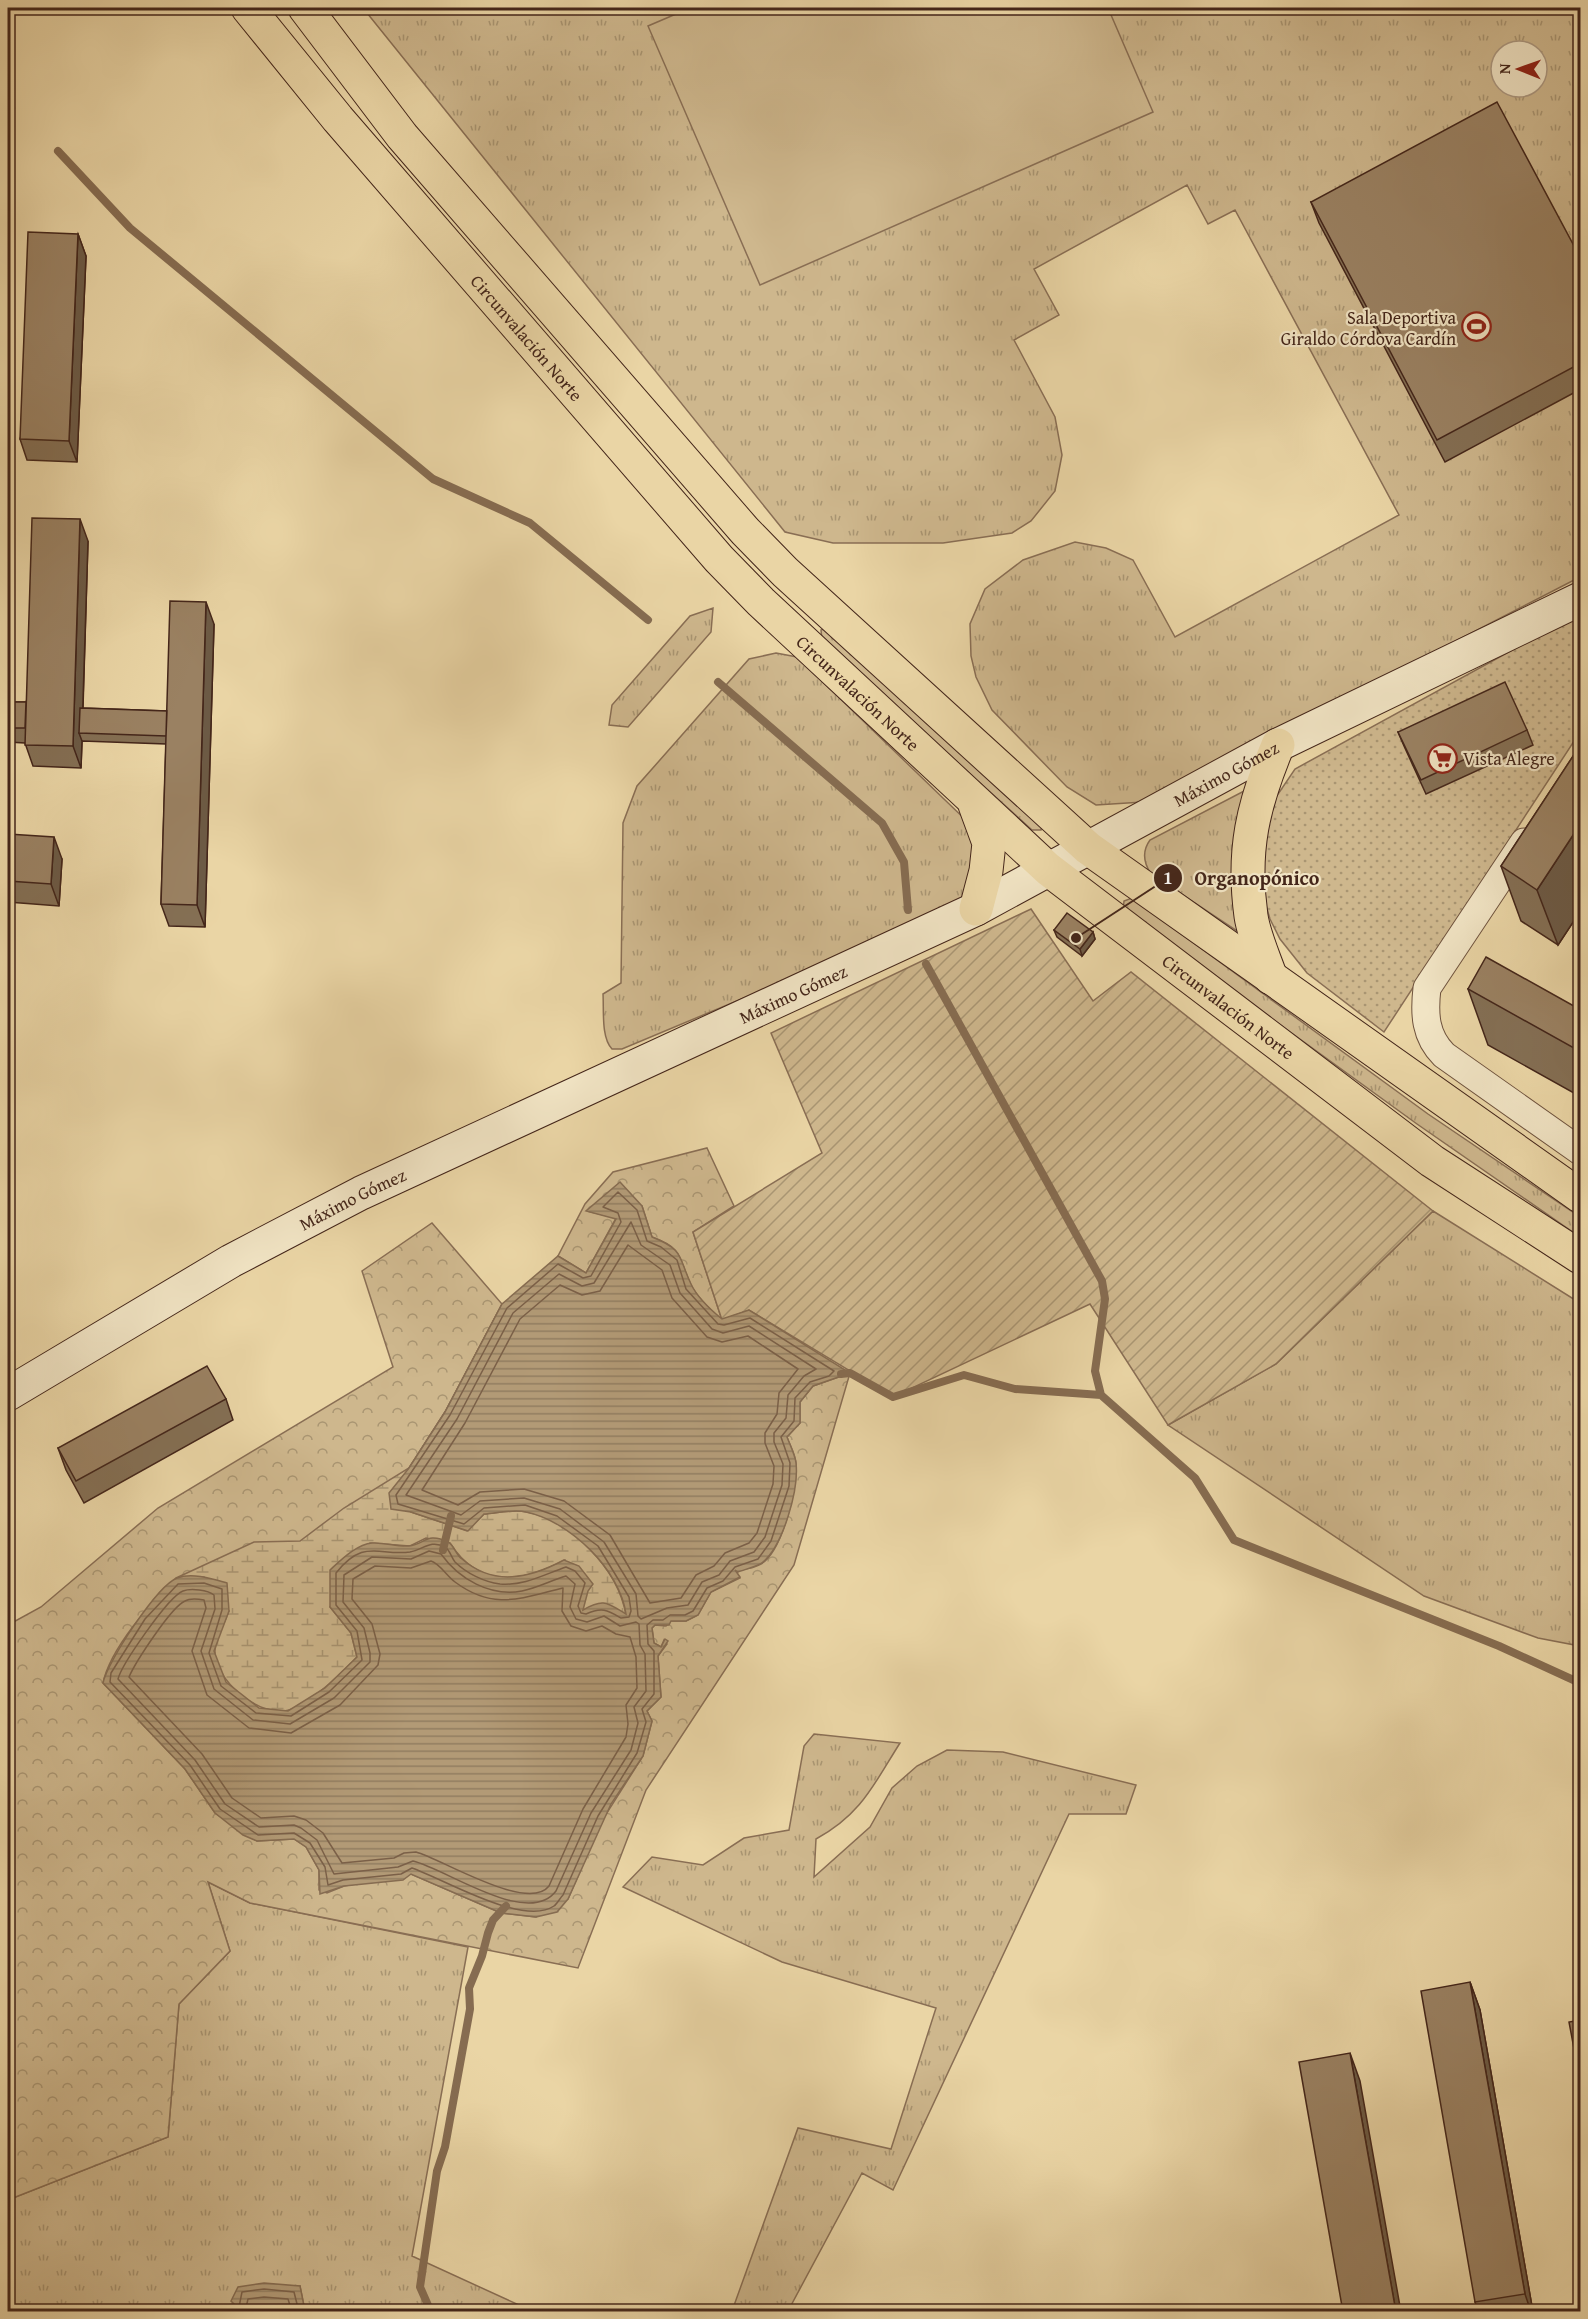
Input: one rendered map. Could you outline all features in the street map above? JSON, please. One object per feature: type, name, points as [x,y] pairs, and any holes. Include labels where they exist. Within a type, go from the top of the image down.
[{"type":"highway","name":"Circunvalación Norte","points":[[248,8],[338,119],[719,560],[973,800],[1048,869],[1432,1161],[1581,1257]]},
{"type":"highway","points":[[305,8],[402,136],[745,531],[785,572],[1088,848],[1581,1196]]},
{"type":"highway","points":[[719,560],[745,531]]},
{"type":"highway","points":[[762,602],[785,572]]},
{"type":"highway","points":[[1271,978],[1251,918],[1248,866],[1250,826],[1261,786],[1278,745]]},
{"type":"highway","points":[[973,800],[989,843],[986,871],[976,909]]},
{"type":"street","name":"Máximo Gómez","points":[[8,1394],[231,1261],[361,1193],[976,909],[1278,745],[1581,599]]},
{"type":"street","points":[[1536,825],[1427,988],[1424,1008],[1427,1028],[1435,1046],[1444,1055],[1581,1152]]},
{"type":"green space","points":[[363,8],[1578,8],[1580,13],[1580,577],[1143,802],[1096,805],[1067,787],[992,710],[976,677],[971,656],[970,624],[985,589],[1023,560],[1075,542],[1106,548],[1133,560],[1175,637],[1399,515],[1235,210],[1208,224],[1187,185],[1034,269],[1059,315],[1014,340],[1055,417],[1062,455],[1055,491],[1031,521],[1012,533],[943,543],[833,543],[785,532]]},
{"type":"green space","points":[[690,8],[1108,8],[1153,112],[760,285],[648,26]]},
{"type":"green space","points":[[713,608],[711,632],[628,727],[609,725],[612,705],[690,616]]},
{"type":"green space","points":[[1580,613],[1580,732],[1384,1032],[1307,973],[1280,939],[1270,919],[1262,892],[1260,864],[1274,800],[1295,769]]},
{"type":"green space","points":[[827,628],[1042,824],[1041,830],[1032,830],[822,640],[821,630]]},
{"type":"green space","points":[[776,653],[797,657],[973,827],[978,853],[966,905],[622,1049],[612,1049],[606,1038],[603,994],[621,983],[623,823],[637,786],[749,659]]},
{"type":"green space","points":[[1246,790],[1236,830],[1232,864],[1236,897],[1246,937],[1151,874],[1145,857],[1150,840]]},
{"type":"green space","points":[[1132,898],[1428,1114],[1580,1217],[1580,1237],[1417,1124],[1123,911],[1124,901]]},
{"type":"green space","points":[[1031,909],[1093,1001],[1131,972],[1433,1211],[1276,1364],[1168,1425],[1090,1304],[893,1397],[749,1310],[722,1320],[693,1232],[822,1153],[771,1033]]},
{"type":"green space","points":[[707,1148],[734,1206],[693,1232],[722,1320],[694,1290],[675,1250],[663,1241],[652,1237],[642,1206],[587,1211],[616,1218],[586,1273],[558,1256],[585,1204],[613,1172]]},
{"type":"green space","points":[[1433,1211],[1580,1303],[1580,1646],[1538,1638],[1424,1596],[1168,1425],[1276,1364]]},
{"type":"green space","points":[[432,1223],[502,1304],[445,1412],[409,1468],[391,1509],[204,1577],[176,1578],[133,1627],[107,1670],[103,1683],[185,1769],[215,1813],[257,1841],[294,1839],[306,1847],[319,1870],[319,1890],[327,1893],[344,1886],[411,1874],[501,1913],[536,1917],[568,1899],[603,1819],[643,1756],[652,1721],[647,1711],[661,1697],[658,1656],[667,1644],[664,1640],[661,1647],[654,1643],[652,1628],[655,1625],[666,1626],[671,1621],[686,1621],[698,1615],[711,1592],[740,1578],[735,1570],[755,1567],[769,1557],[782,1533],[794,1488],[796,1464],[787,1437],[800,1423],[800,1402],[813,1386],[850,1373],[794,1565],[646,1790],[578,1968],[250,1903],[208,1882],[230,1951],[179,2004],[168,2137],[8,2200],[8,1625],[41,1607],[158,1508],[393,1367],[362,1271]]},
{"type":"green space","points":[[502,1304],[411,1512],[467,1531],[484,1514],[522,1511],[544,1517],[576,1536],[603,1565],[621,1598],[626,1615],[583,1610],[565,1560],[533,1574],[502,1577],[488,1575],[474,1568],[450,1543],[426,1538],[410,1546],[370,1543],[330,1607],[351,1633],[357,1657],[325,1687],[298,1707],[277,1711],[252,1703],[230,1684],[216,1661],[216,1645],[229,1611],[204,1577],[176,1578],[254,1542],[300,1541],[344,1508],[409,1468],[445,1412]]},
{"type":"green space","points":[[814,1734],[900,1743],[874,1785],[855,1809],[831,1830],[816,1839],[814,1877],[870,1827],[892,1788],[917,1766],[947,1750],[1003,1752],[1136,1785],[1126,1814],[1069,1814],[893,2190],[862,2173],[788,2311],[732,2311],[798,2128],[891,2149],[936,2008],[782,1962],[623,1887],[652,1857],[703,1865],[744,1838],[789,1830],[804,1746]]},
{"type":"green space","points":[[208,1882],[250,1903],[468,1947],[412,2256],[532,2311],[305,2311],[300,2286],[221,2307],[216,2311],[8,2312],[8,2200],[168,2137],[179,2004],[230,1951]]},
{"type":"water","points":[[620,1182],[642,1206],[652,1237],[675,1250],[694,1289],[718,1316],[722,1319],[749,1310],[850,1373],[813,1386],[800,1402],[800,1423],[787,1437],[796,1463],[795,1487],[783,1530],[770,1554],[758,1565],[738,1572],[735,1570],[740,1577],[711,1592],[698,1615],[686,1621],[671,1621],[669,1625],[655,1625],[652,1628],[654,1643],[661,1647],[665,1639],[668,1641],[658,1656],[661,1697],[647,1711],[652,1721],[643,1756],[611,1804],[568,1899],[557,1912],[536,1917],[501,1913],[411,1874],[403,1880],[344,1886],[320,1894],[319,1870],[306,1847],[294,1839],[257,1841],[243,1835],[215,1813],[185,1769],[103,1683],[107,1673],[134,1626],[168,1584],[183,1576],[209,1578],[227,1583],[229,1611],[214,1651],[226,1682],[259,1708],[288,1711],[325,1688],[357,1657],[351,1633],[330,1607],[330,1570],[355,1549],[372,1543],[409,1546],[431,1538],[441,1539],[450,1543],[460,1557],[474,1568],[499,1576],[525,1575],[564,1560],[579,1566],[593,1584],[588,1591],[583,1610],[605,1603],[626,1614],[622,1597],[603,1565],[575,1537],[543,1517],[521,1511],[484,1514],[468,1531],[411,1512],[391,1509],[389,1493],[409,1468],[445,1412],[502,1304],[558,1256],[586,1273],[616,1219],[586,1211]]},
{"type":"water","points":[[264,2283],[300,2286],[305,2311],[216,2311],[221,2307],[235,2305],[231,2301],[238,2287]]},
{"type":"building","name":"Sala Deportiva Giraldo Córdova Cardín","points":[[1497,102],[1581,259],[1581,363],[1437,440],[1311,202]]},
{"type":"building","points":[[28,232],[78,234],[69,441],[20,439]]},
{"type":"building","points":[[32,518],[80,519],[73,746],[25,745]]},
{"type":"building","points":[[170,601],[206,602],[197,905],[161,904]]},
{"type":"building","points":[[1505,682],[1527,730],[1421,780],[1398,732]]},
{"type":"building","points":[[8,702],[26,702],[25,728],[8,728]]},
{"type":"building","points":[[80,708],[167,711],[166,736],[79,733]]},
{"type":"building","points":[[1581,744],[1581,823],[1537,890],[1501,866]]},
{"type":"building","points":[[8,834],[54,837],[51,884],[8,881]]},
{"type":"building","points":[[1067,913],[1093,932],[1080,949],[1054,930]]},
{"type":"building","points":[[1486,957],[1581,1010],[1581,1052],[1468,989]]},
{"type":"building","points":[[207,1366],[226,1399],[76,1481],[58,1448]]},
{"type":"building","points":[[1470,1982],[1525,2294],[1475,2302],[1421,1991]]},
{"type":"building","points":[[1581,2020],[1581,2086],[1569,2022]]},
{"type":"building","points":[[1350,2053],[1396,2312],[1343,2312],[1299,2062]]},
{"type":"waterway","points":[[8,105],[11,108]]},
{"type":"waterway","points":[[58,151],[130,228],[433,479],[530,523],[648,620]]},
{"type":"waterway","points":[[718,682],[882,823],[904,862],[908,910]]},
{"type":"waterway","points":[[926,964],[1102,1281],[1105,1299],[1095,1371],[1101,1395]]},
{"type":"waterway","points":[[841,1374],[850,1373],[893,1397],[964,1375],[1015,1389],[1101,1395],[1195,1478],[1234,1540],[1499,1646],[1580,1683]]},
{"type":"waterway","points":[[443,1550],[451,1516]]},
{"type":"waterway","points":[[431,2312],[420,2287],[437,2171],[445,2147],[470,2009],[469,1988],[493,1920],[506,1906]]},
{"type":"place","name":"Sala Deportiva Giraldo Córdova Cardín","points":[[1477,327]]},
{"type":"place","name":"Vista Alegre","points":[[1442,758]]},
{"type":"place","name":"Organopónico","points":[[1076,938]]}]
